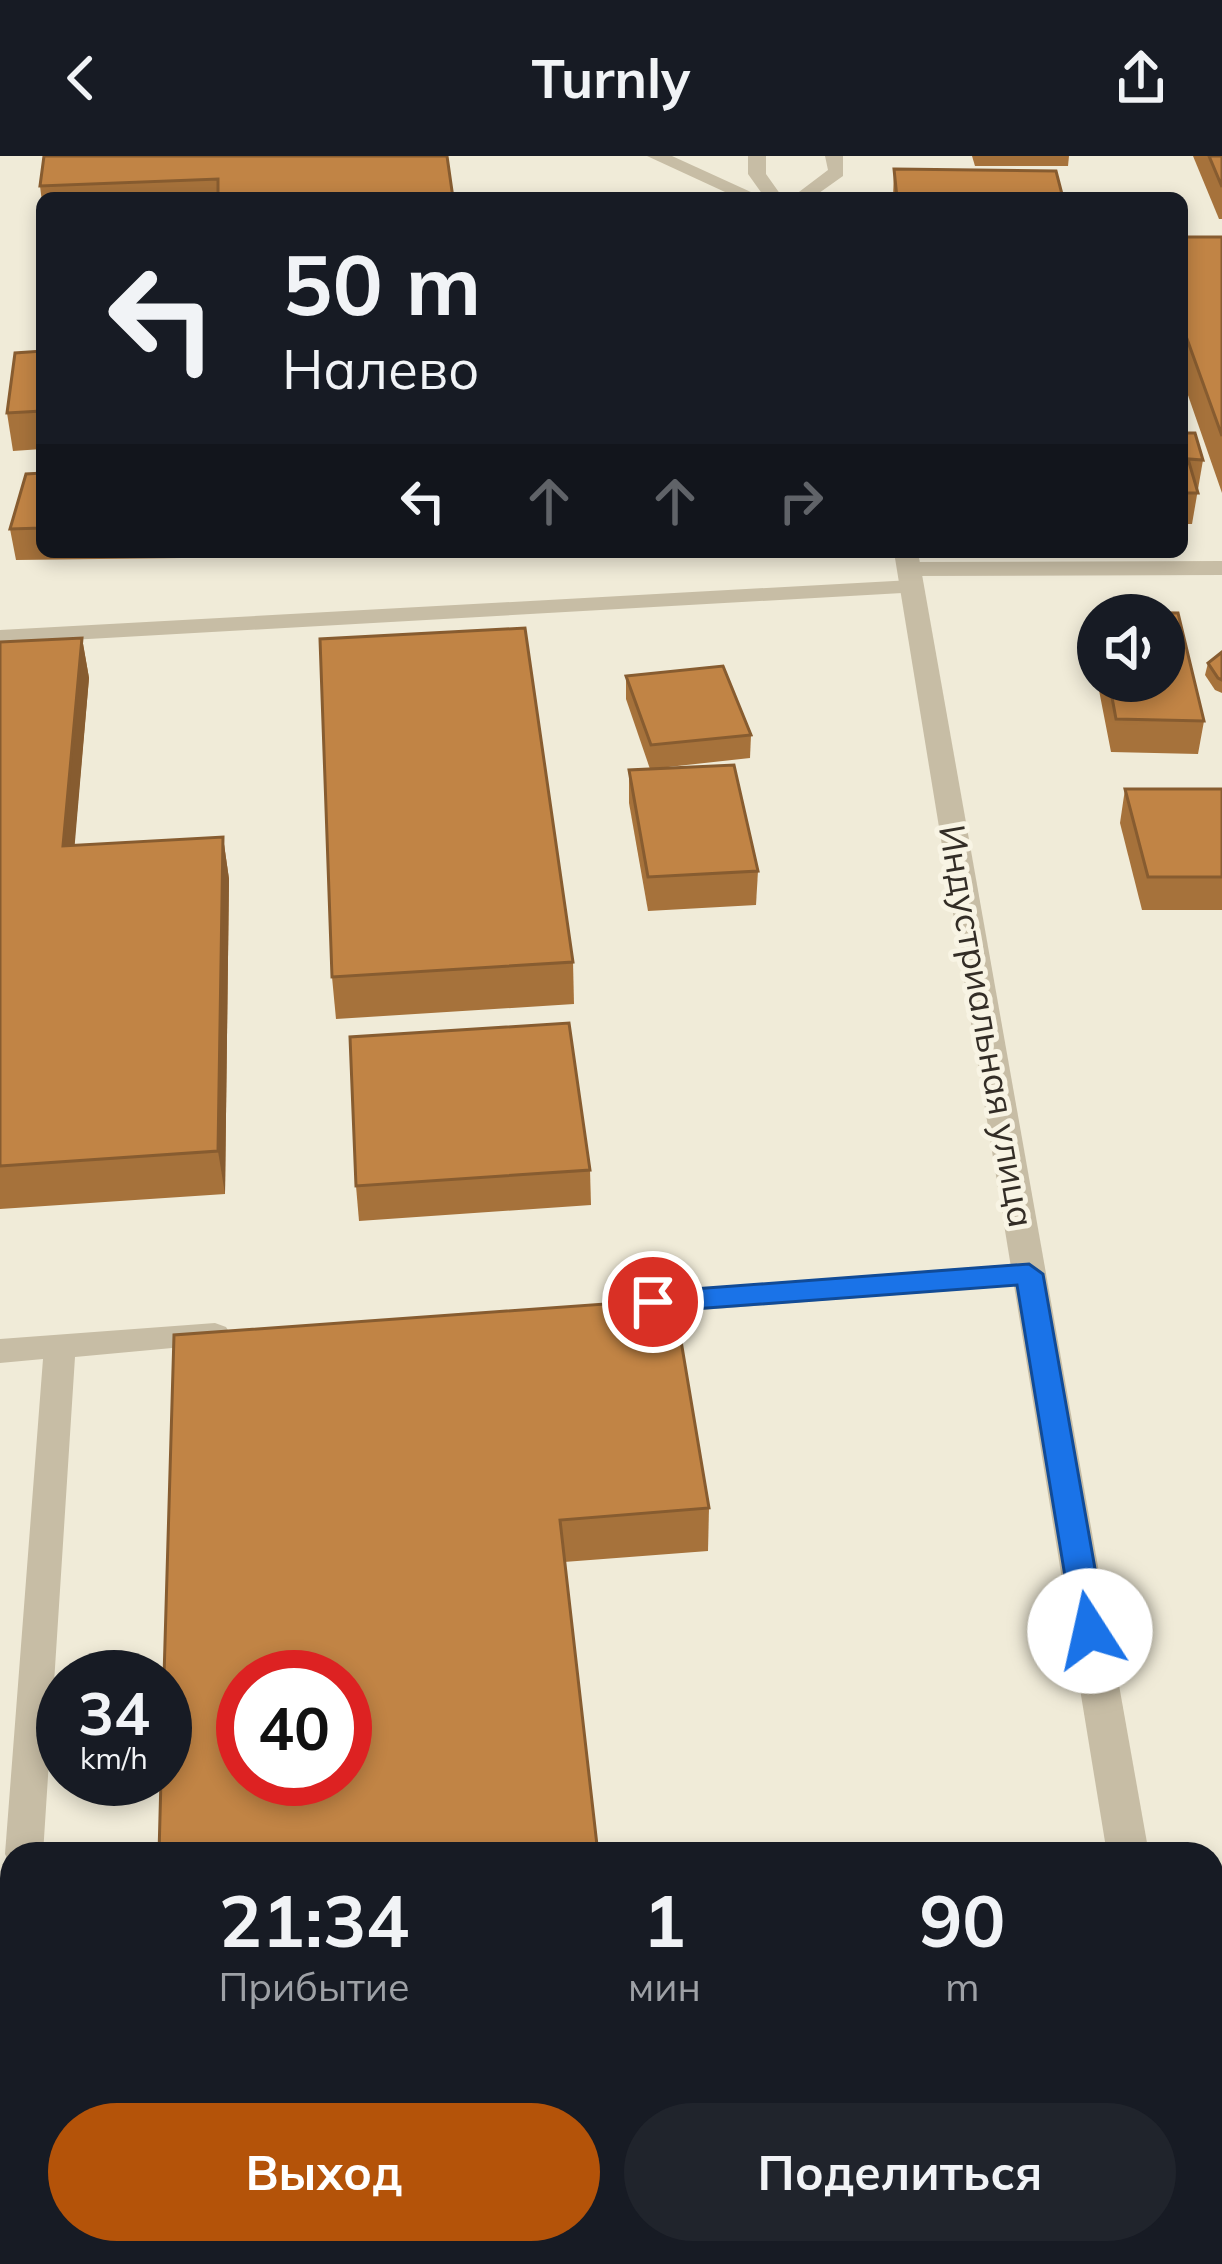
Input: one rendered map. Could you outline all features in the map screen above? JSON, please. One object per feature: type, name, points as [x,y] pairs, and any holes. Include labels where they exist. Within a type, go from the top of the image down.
[{"type":"street","points":[[656,156],[740,192]]},
{"type":"street","name":"Индустриальная улица","points":[[909,569],[1126,1842]]},
{"type":"lane","points":[[757,156],[758,174],[770,192]]},
{"type":"lane","points":[[809,192],[837,172],[835,156]]},
{"type":"lane","points":[[0,637],[909,569],[1222,568]]},
{"type":"lane","points":[[602,1306],[1029,1274]]},
{"type":"lane","points":[[0,1351],[248,1333]]},
{"type":"lane","points":[[25,1842],[60,1347]]},
{"type":"building","points":[[44,156],[447,156],[452,192],[218,192],[218,179],[40,186]]},
{"type":"building","points":[[1209,156],[1222,156],[1222,187]]},
{"type":"building","points":[[894,169],[1056,171],[1061,192],[896,192]]},
{"type":"building","points":[[1188,237],[1222,237],[1222,436],[1188,342]]},
{"type":"building","points":[[36,351],[36,411],[7,413],[15,353]]},
{"type":"building","points":[[1188,433],[1195,433],[1203,460],[1188,459]]},
{"type":"building","points":[[1188,459],[1198,493],[1188,493]]},
{"type":"building","points":[[36,473],[36,528],[10,529],[26,474]]},
{"type":"building","points":[[525,628],[573,962],[332,977],[320,639]]},
{"type":"building","points":[[82,638],[63,846],[223,837],[218,1151],[0,1166],[0,642]]},
{"type":"building","points":[[1185,642],[1204,721],[1116,719],[1113,702],[1185,702]]},
{"type":"building","points":[[1222,652],[1222,680],[1208,663]]},
{"type":"building","points":[[723,666],[751,735],[651,745],[626,676]]},
{"type":"building","points":[[734,765],[758,871],[648,877],[629,770]]},
{"type":"building","points":[[1125,789],[1222,789],[1222,877],[1148,877]]},
{"type":"building","points":[[569,1023],[590,1170],[356,1186],[350,1037]]},
{"type":"building","points":[[674,1299],[709,1508],[560,1520],[597,1842],[159,1842],[160,1806],[192,1806],[192,1650],[165,1650],[174,1335]]},
{"type":"route","points":[[653,1302],[1029,1274],[1090,1631]]}]
